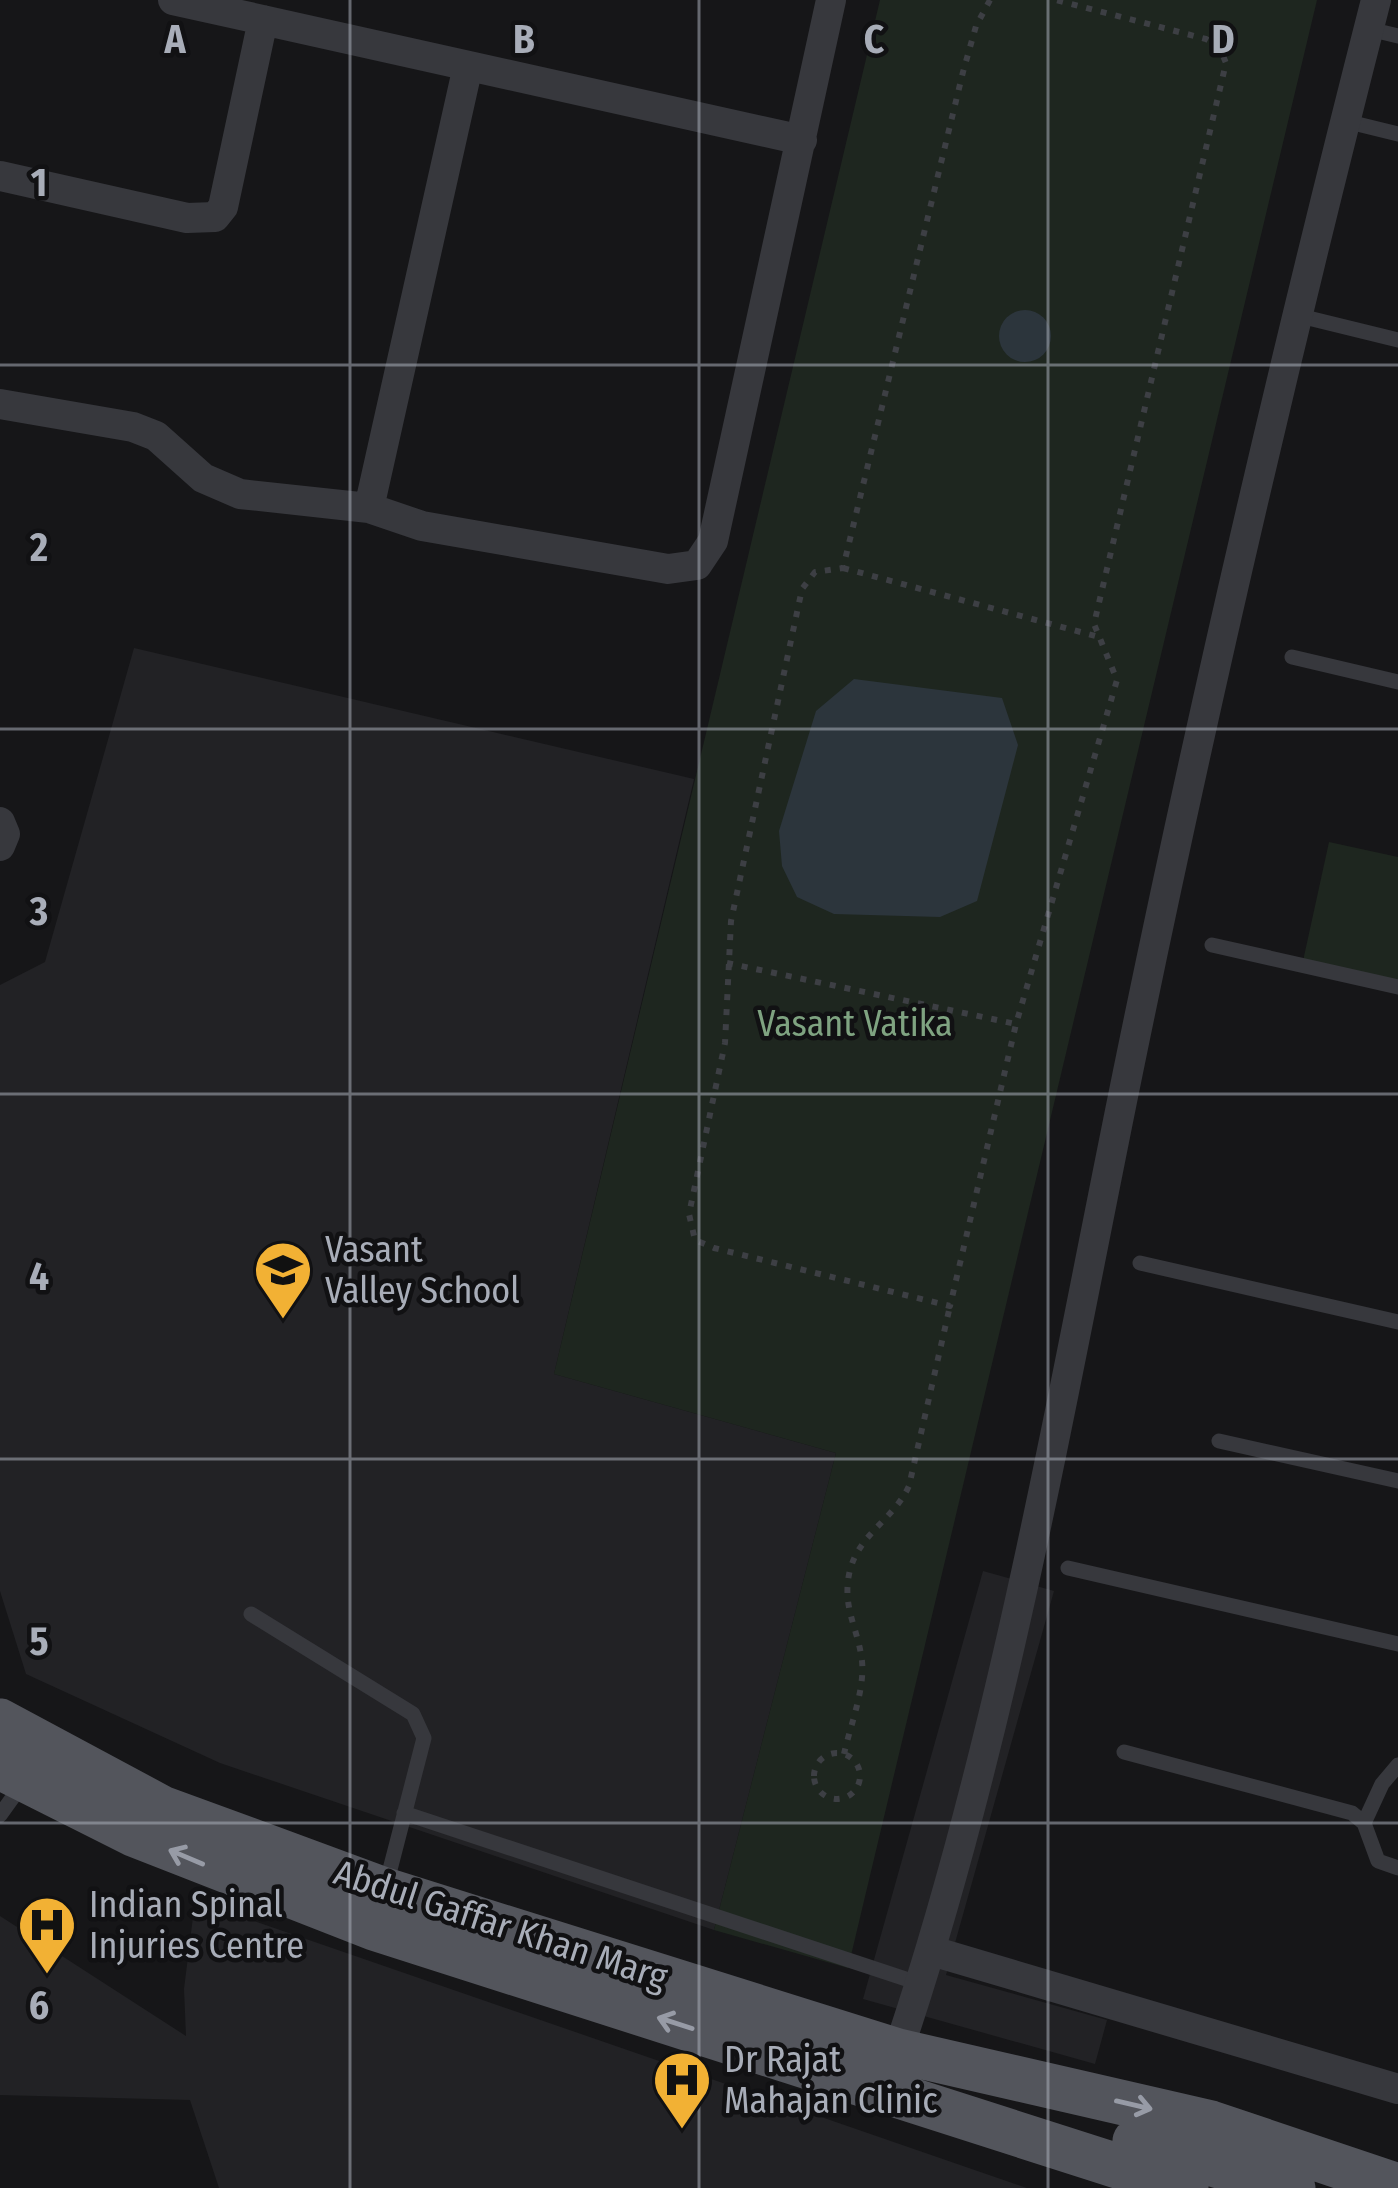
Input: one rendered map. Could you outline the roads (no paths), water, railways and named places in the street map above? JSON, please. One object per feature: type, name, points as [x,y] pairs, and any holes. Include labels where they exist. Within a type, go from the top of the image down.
[{"type":"main road","name":"Abdul Gaffar Khan Marg","points":[[0,1721],[162,1808],[385,1890],[898,2051],[1211,2123],[1398,2186]]},
{"type":"main road","name":"Abdul Gaffar Khan Marg","points":[[8,1788],[374,1928],[1186,2188]]},
{"type":"main road","points":[[984,2121],[1047,2116],[1293,2188]]},
{"type":"street","points":[[173,0],[263,20],[298,14],[467,66],[802,140]]},
{"type":"street","points":[[0,404],[133,427],[166,444],[203,478],[240,494],[369,508],[485,538],[668,569],[698,565],[712,541],[831,0]]},
{"type":"street","points":[[0,176],[187,218],[215,217],[223,207],[263,20]]},
{"type":"street","points":[[898,2051],[932,1951],[1028,1551],[1156,935],[1296,315],[1345,122],[1381,22]]},
{"type":"street","points":[[369,508],[467,66]]},
{"type":"street","points":[[0,822],[5,834],[0,846]]},
{"type":"street","points":[[932,1951],[1398,2089]]},
{"type":"lane","points":[[1345,122],[1398,134]]},
{"type":"lane","points":[[1296,315],[1398,340]]},
{"type":"lane","points":[[1292,657],[1398,682]]},
{"type":"lane","points":[[1212,945],[1398,987]]},
{"type":"lane","points":[[1140,1263],[1398,1322]]},
{"type":"lane","points":[[1219,1442],[1398,1480]]},
{"type":"lane","points":[[1068,1568],[1398,1644]]},
{"type":"lane","points":[[251,1613],[412,1714],[424,1738],[385,1890]]},
{"type":"lane","points":[[1124,1753],[1352,1814],[1364,1823],[1378,1861],[1398,1868]]},
{"type":"lane","points":[[1364,1823],[1382,1784],[1398,1766]]},
{"type":"lane","points":[[404,1814],[921,1984]]},
{"type":"place","name":"Vasant Valley School","points":[[283,1321]]},
{"type":"place","name":"Indian Spinal Injuries Centre","points":[[47,1976]]},
{"type":"place","name":"Dr Rajat Mahajan Clinic","points":[[682,2131]]},
{"type":"park label","name":"Vasant Vatika","points":[[855,1023]]}]
